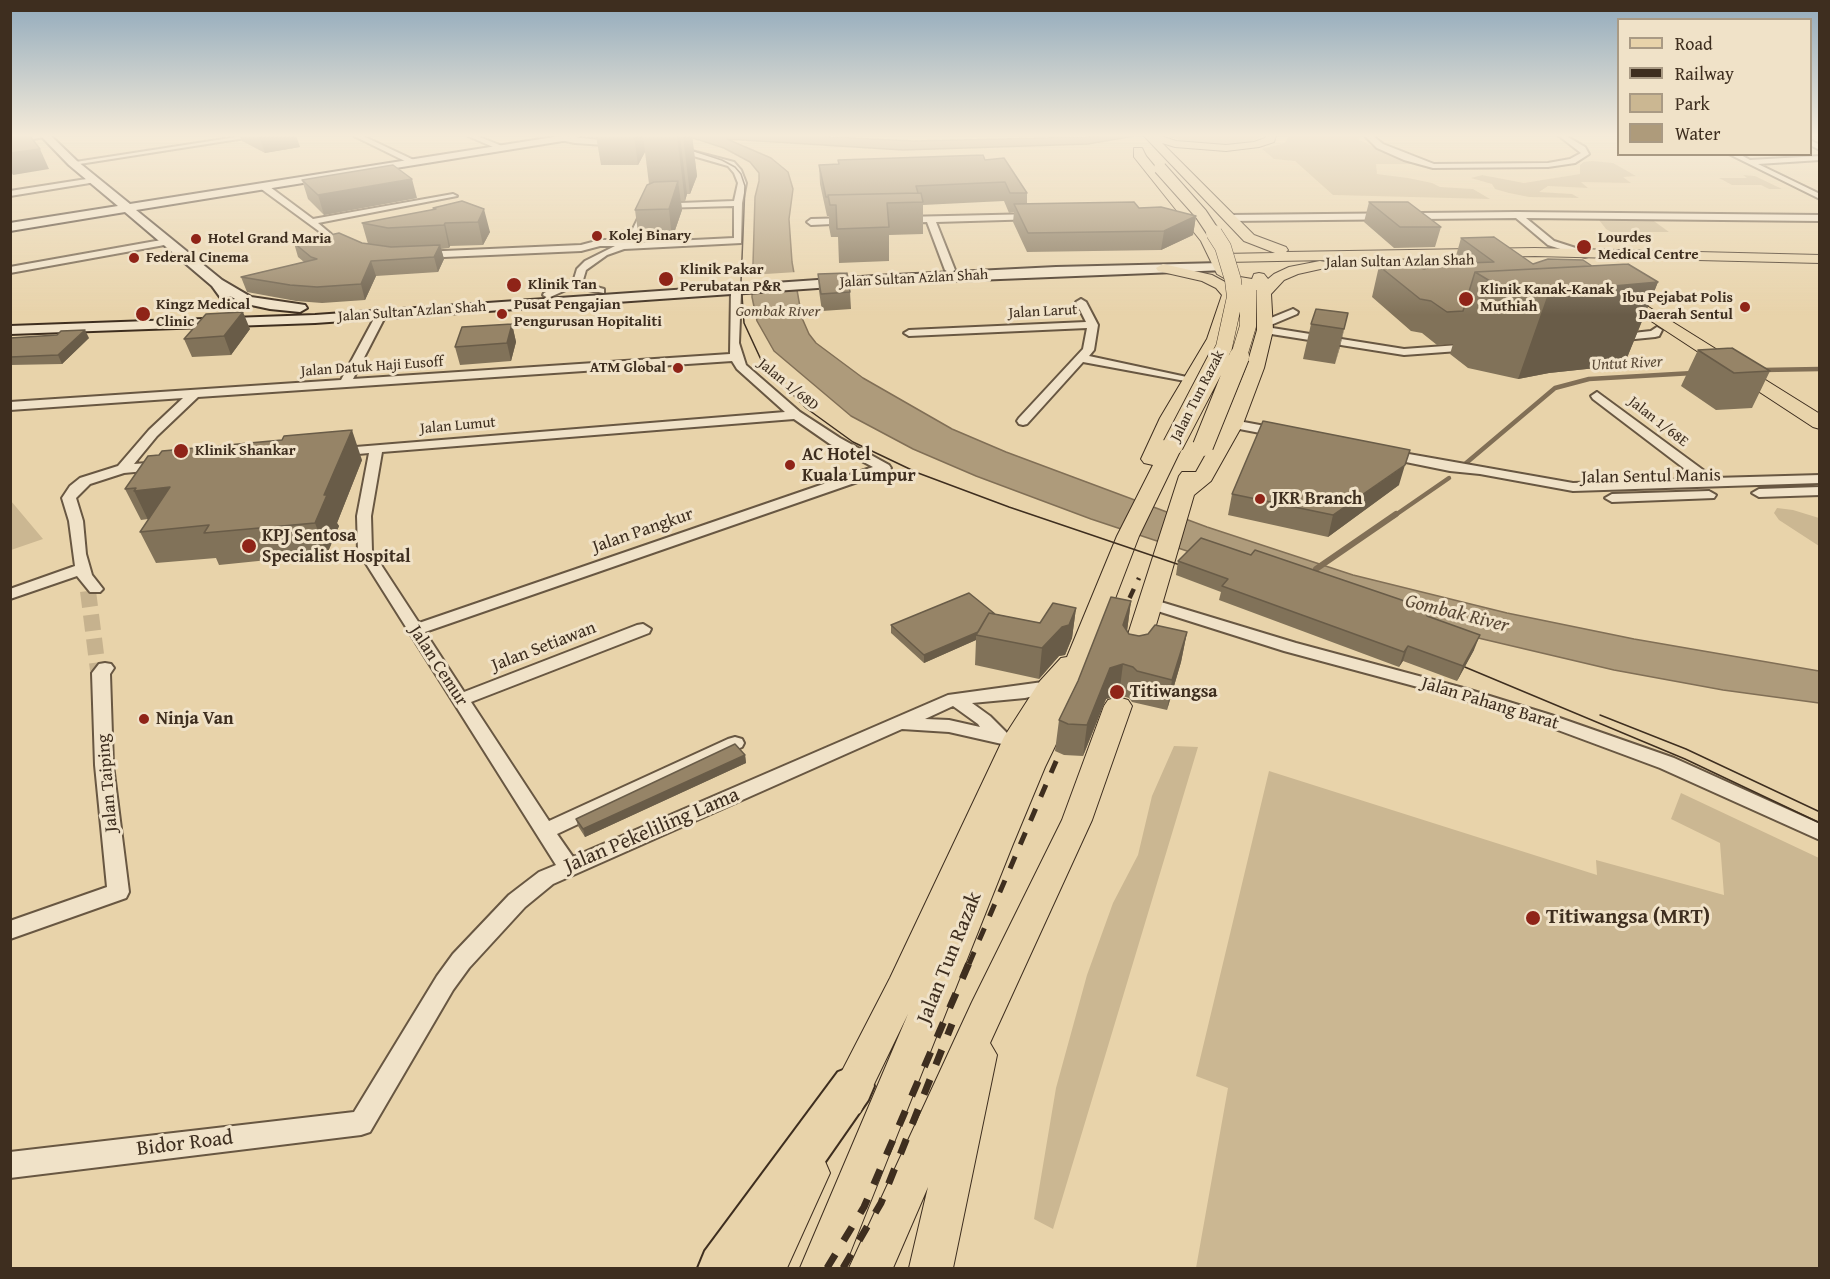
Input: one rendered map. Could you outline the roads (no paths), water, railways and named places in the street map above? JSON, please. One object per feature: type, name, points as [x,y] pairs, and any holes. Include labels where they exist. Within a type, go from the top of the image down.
[{"type":"highway","points":[[722,1269],[853,1086]]},
{"type":"main road","name":"Jalan Sultan Azlan Shah","points":[[112,196],[217,283],[247,300],[302,308],[346,308],[600,291],[751,285],[950,270],[1250,261],[1317,255],[1504,253],[1586,261],[1820,263]]},
{"type":"main road","points":[[10,227],[203,196]]},
{"type":"main road","points":[[1169,196],[1182,214],[1209,241],[1220,262],[1230,294]]},
{"type":"main road","name":"Jalan Tun Razak","points":[[1142,492],[1173,445],[1224,347],[1235,297],[1233,280],[1223,247],[1188,196]]},
{"type":"main road","name":"Jalan Tun Razak","points":[[1134,656],[1181,498],[1242,349],[1248,326],[1247,280],[1236,248],[1213,213],[1196,196]]},
{"type":"main road","points":[[1205,196],[1249,238],[1276,249],[1317,255]]},
{"type":"main road","points":[[1209,241],[1221,245],[1237,246],[1244,244],[1249,238]]},
{"type":"main road","points":[[1157,264],[1192,254],[1209,241]]},
{"type":"main road","points":[[1504,253],[1559,256],[1586,261]]},
{"type":"main road","points":[[1530,256],[1561,268]]},
{"type":"main road","name":"Jalan Sultan Azlan Shah","points":[[1250,261],[1334,264],[1530,256]]},
{"type":"main road","name":"Jalan Sultan Azlan Shah","points":[[1586,261],[1820,259]]},
{"type":"main road","points":[[1181,498],[1201,482],[1233,424],[1255,368],[1265,327],[1264,292],[1263,284],[1250,261]]},
{"type":"main road","points":[[1157,264],[1207,278],[1221,285],[1230,294]]},
{"type":"main road","name":"Jalan Sultan Azlan Shah","points":[[809,281],[1157,264]]},
{"type":"main road","points":[[1264,292],[1274,280],[1288,272],[1334,264]]},
{"type":"main road","points":[[1230,294],[1233,285],[1240,282],[1252,283],[1264,292]]},
{"type":"main road","points":[[200,324],[229,306],[228,299],[217,283]]},
{"type":"main road","name":"Jalan Sultan Azlan Shah","points":[[10,330],[381,315],[733,290],[751,285]]},
{"type":"main road","points":[[1820,423],[1732,373],[1658,330],[1606,289],[1621,296],[1732,373],[1820,435]]},
{"type":"main road","name":"Jalan Tun Razak","points":[[822,1269],[997,844],[1030,767],[1058,711],[1128,536],[1170,418],[1215,339],[1230,294]]},
{"type":"main road","name":"Jalan Tun Razak","points":[[765,1269],[853,1086],[904,987],[1006,747],[1018,737],[1050,687],[1082,651]]},
{"type":"main road","points":[[871,1269],[990,1002],[1077,820],[1118,706]]},
{"type":"main road","points":[[931,1269],[990,1002]]},
{"type":"street","points":[[276,196],[327,234]]},
{"type":"street","points":[[311,222],[453,196]]},
{"type":"street","points":[[414,255],[581,248],[600,243],[738,241],[739,196]]},
{"type":"street","points":[[548,295],[578,281],[582,269],[588,263],[633,238],[646,210],[656,206],[738,203]]},
{"type":"street","points":[[1516,215],[1551,243],[1586,261]]},
{"type":"street","points":[[1229,218],[1516,215],[1820,218]]},
{"type":"street","points":[[897,220],[1042,217]]},
{"type":"street","points":[[931,220],[950,270]]},
{"type":"street","points":[[811,222],[863,221]]},
{"type":"street","points":[[10,270],[167,242]]},
{"type":"street","points":[[1530,256],[1551,249],[1551,243]]},
{"type":"street","points":[[581,248],[582,256],[588,263]]},
{"type":"street","points":[[578,281],[586,287],[600,291]]},
{"type":"street","name":"Jalan 1/68D","points":[[733,290],[736,292],[734,343],[736,357],[741,367],[796,415],[835,441],[884,468]]},
{"type":"street","points":[[1081,302],[1093,325]]},
{"type":"street","points":[[1265,327],[1293,312]]},
{"type":"street","points":[[345,384],[381,315]]},
{"type":"street","name":"Jalan Larut","points":[[909,333],[1093,325],[1088,350],[1023,421]]},
{"type":"street","points":[[1265,327],[1404,352],[1488,346]]},
{"type":"street","points":[[1602,338],[1649,335],[1655,334],[1658,330]]},
{"type":"street","name":"Jalan Datuk Haji Eusoff","points":[[10,406],[736,357]]},
{"type":"street","points":[[1082,358],[1192,381]]},
{"type":"street","points":[[123,469],[153,433],[193,395]]},
{"type":"street","name":"Jalan 1/68E","points":[[1597,396],[1727,494]]},
{"type":"street","name":"Jalan Lumut","points":[[323,453],[796,415]]},
{"type":"street","points":[[1233,424],[1293,436]]},
{"type":"street","name":"Jalan Cemur","points":[[376,449],[364,516],[365,551],[568,867]]},
{"type":"street","name":"Jalan Sentul Manis","points":[[1370,451],[1573,487],[1820,479]]},
{"type":"street","points":[[91,589],[79,554],[76,521],[69,498],[75,489],[85,481],[123,469],[174,465]]},
{"type":"street","name":"Jalan Sentul Manis","points":[[1450,467],[1509,485],[1579,497],[1820,491]]},
{"type":"street","name":"Jalan Pangkur","points":[[415,630],[884,468]]},
{"type":"street","points":[[10,594],[84,568]]},
{"type":"street","points":[[10,602],[51,580]]},
{"type":"street","name":"Jalan Pahang Barat","points":[[1151,604],[1290,647],[1461,693],[1545,719],[1667,763],[1820,833]]},
{"type":"street","name":"Jalan Setiawan","points":[[460,700],[642,629]]},
{"type":"street","name":"Jalan Taiping","points":[[10,930],[118,892],[104,765],[101,670]]},
{"type":"street","name":"Jalan Pekeliling Lama","points":[[360,1123],[445,983],[461,961],[517,901],[546,878],[954,699],[1050,687]]},
{"type":"street","points":[[954,699],[984,720],[1006,747]]},
{"type":"street","points":[[895,725],[926,723],[949,726],[1006,747]]},
{"type":"street","points":[[545,831],[735,743]]},
{"type":"street","name":"Bidor Road","points":[[10,1165],[360,1123]]},
{"type":"water","name":"Gombak River","points":[[792,196],[789,219],[792,262],[802,318],[816,343],[863,378],[952,429],[1006,452],[1207,527],[1353,575],[1507,613],[1634,639],[1819,671],[1819,703],[1723,690],[1614,670],[1457,633],[1205,557],[1091,519],[976,476],[913,449],[851,416],[774,351],[757,321],[752,297],[755,197]]},
{"type":"waterway","name":"Untut River","points":[[1763,370],[1820,369]]},
{"type":"waterway","name":"Untut River","points":[[1465,464],[1555,388],[1589,379],[1693,373]]},
{"type":"waterway","name":"Untut River","points":[[1394,516],[1449,478]]},
{"type":"waterway","name":"Untut River","points":[[1316,569],[1396,514]]},
{"type":"tunnel","points":[[88,591],[98,670]]},
{"type":"tram line","points":[[745,196],[741,282],[744,323],[763,364],[806,408],[853,442],[918,473],[1009,507],[1180,565]]},
{"type":"tram line","points":[[1460,665],[1685,759],[1820,823]]},
{"type":"tram line","points":[[1600,715],[1686,749],[1820,812]]},
{"type":"railway","points":[[1121,616],[1139,578]]},
{"type":"railway","points":[[969,964],[1057,759]]},
{"type":"railway","points":[[827,1268],[864,1207],[969,963]]},
{"type":"railway","points":[[843,1268],[881,1203],[952,1024]]},
{"type":"place","name":"Kolej Binary","points":[[597,236]]},
{"type":"place","name":"Hotel Grand Maria","points":[[196,239]]},
{"type":"place","name":"Lourdes Medical Centre","points":[[1584,247]]},
{"type":"place","name":"Federal Cinema","points":[[134,258]]},
{"type":"place","name":"Klinik Pakar Perubatan P&R","points":[[666,279]]},
{"type":"place","name":"Klinik Tan","points":[[514,285]]},
{"type":"place","name":"Klinik Kanak-Kanak Muthiah","points":[[1466,299]]},
{"type":"place","name":"Ibu Pejabat Polis Daerah Sentul","points":[[1745,307]]},
{"type":"place","name":"Kingz Medical Clinic","points":[[143,314]]},
{"type":"place","name":"Pusat Pengajian Pengurusan Hopitaliti","points":[[502,314]]},
{"type":"place","name":"ATM Global","points":[[678,368]]},
{"type":"place","name":"Klinik Shankar","points":[[181,451]]},
{"type":"place","name":"AC Hotel Kuala Lumpur","points":[[790,465]]},
{"type":"place","name":"JKR Branch","points":[[1260,499]]},
{"type":"place","name":"KPJ Sentosa Specialist Hospital","points":[[249,546]]},
{"type":"place","name":"Titiwangsa","points":[[1117,692]]},
{"type":"place","name":"Ninja Van","points":[[144,719]]},
{"type":"place","name":"Titiwangsa (MRT)","points":[[1533,918]]}]
